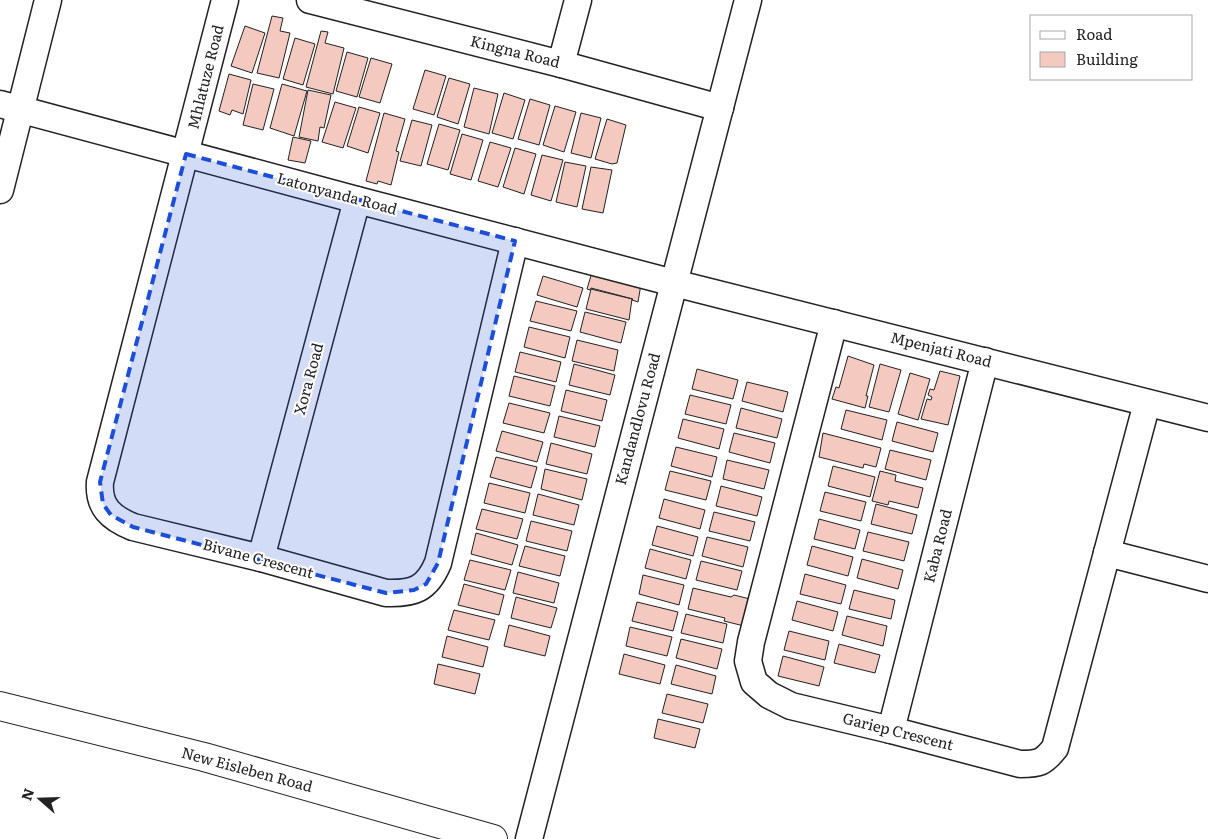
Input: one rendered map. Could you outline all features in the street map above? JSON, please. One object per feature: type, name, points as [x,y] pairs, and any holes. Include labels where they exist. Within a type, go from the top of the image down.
[{"type":"main road","name":"New Eisleben Road","points":[[0,706],[204,757],[493,839]]},
{"type":"street","points":[[0,190],[10,106],[48,0]]},
{"type":"street","name":"Mhlatuze Road","points":[[186,154],[225,0]]},
{"type":"street","name":"Kingna Road","points":[[310,0],[401,11],[561,64],[720,108]]},
{"type":"street","points":[[561,64],[578,0]]},
{"type":"street","name":"Kandandlovu Road","points":[[529,839],[748,0]]},
{"type":"street","name":"Latonyanda Road","points":[[10,106],[674,283]]},
{"type":"street","name":"Bivane Crescent","points":[[186,154],[100,482],[103,504],[111,515],[133,527],[261,558],[386,593],[396,594],[414,590],[426,584],[438,563],[515,241]]},
{"type":"street","name":"Xora Road","points":[[261,558],[357,200]]},
{"type":"street","name":"Mpenjati Road","points":[[674,283],[1208,418]]},
{"type":"street","name":"Gariep Crescent","points":[[834,323],[751,642],[748,662],[754,682],[769,695],[792,706],[1020,764],[1037,764],[1046,759],[1055,748],[1060,733],[1147,403]]},
{"type":"street","name":"Kaba Road","points":[[891,730],[985,361]]},
{"type":"street","points":[[1107,553],[1208,579]]},
{"type":"highlighted area","points":[[186,154],[515,241],[438,563],[426,584],[414,590],[386,593],[133,527],[111,515],[103,504],[100,482]]},
{"type":"building","points":[[272,16],[283,18],[280,31],[290,33],[279,78],[257,73]]},
{"type":"building","points":[[245,26],[265,33],[252,73],[231,66]]},
{"type":"building","points":[[321,31],[328,32],[325,43],[344,48],[333,94],[306,87]]},
{"type":"building","points":[[295,38],[315,44],[303,85],[283,79]]},
{"type":"building","points":[[347,52],[368,58],[357,97],[336,91]]},
{"type":"building","points":[[371,58],[392,64],[380,103],[359,97]]},
{"type":"building","points":[[425,70],[446,76],[434,115],[413,109]]},
{"type":"building","points":[[229,74],[251,80],[243,114],[232,110],[230,115],[219,111]]},
{"type":"building","points":[[449,78],[470,84],[458,124],[437,117]]},
{"type":"building","points":[[253,84],[274,89],[263,130],[243,125]]},
{"type":"building","points":[[282,84],[307,91],[294,136],[270,128]]},
{"type":"building","points":[[474,88],[498,94],[489,134],[464,127]]},
{"type":"building","points":[[308,90],[331,95],[324,128],[320,127],[318,141],[299,137]]},
{"type":"building","points":[[504,93],[525,100],[513,139],[492,133]]},
{"type":"building","points":[[530,99],[550,105],[539,145],[518,139]]},
{"type":"building","points":[[335,102],[356,108],[343,148],[322,142]]},
{"type":"building","points":[[555,106],[576,112],[564,152],[543,145]]},
{"type":"building","points":[[359,107],[380,113],[368,153],[347,146]]},
{"type":"building","points":[[384,113],[405,119],[396,151],[399,152],[391,185],[378,181],[377,184],[366,181]]},
{"type":"building","points":[[581,113],[601,118],[591,158],[571,153]]},
{"type":"building","points":[[607,119],[626,125],[617,163],[612,164],[595,159]]},
{"type":"building","points":[[412,120],[432,125],[421,166],[400,161]]},
{"type":"building","points":[[439,124],[460,130],[448,170],[427,164]]},
{"type":"building","points":[[462,134],[483,140],[471,180],[450,174]]},
{"type":"building","points":[[293,137],[311,141],[305,163],[288,160]]},
{"type":"building","points":[[490,142],[511,148],[498,187],[478,181]]},
{"type":"building","points":[[515,148],[536,154],[524,194],[503,187]]},
{"type":"building","points":[[542,155],[563,160],[551,201],[531,195]]},
{"type":"building","points":[[565,162],[586,166],[577,207],[556,202]]},
{"type":"building","points":[[591,167],[612,170],[603,213],[582,209]]},
{"type":"building","points":[[592,272],[641,284],[638,302],[591,288],[590,290],[587,289]]},
{"type":"building","points":[[543,276],[583,288],[577,307],[537,295]]},
{"type":"building","points":[[591,289],[632,299],[629,320],[586,309]]},
{"type":"building","points":[[536,301],[577,311],[571,331],[530,321]]},
{"type":"building","points":[[585,312],[626,322],[621,343],[580,332]]},
{"type":"building","points":[[529,327],[570,337],[565,358],[524,347]]},
{"type":"building","points":[[577,340],[618,350],[614,371],[572,361]]},
{"type":"building","points":[[520,352],[561,362],[556,382],[515,372]]},
{"type":"building","points":[[848,356],[874,365],[865,408],[832,399],[836,387],[839,388]]},
{"type":"building","points":[[574,364],[615,375],[610,395],[569,385]]},
{"type":"building","points":[[880,364],[901,370],[889,412],[869,407]]},
{"type":"building","points":[[697,369],[738,380],[733,399],[692,389]]},
{"type":"building","points":[[940,371],[960,376],[948,425],[921,419],[927,399],[931,400],[932,397],[928,395],[930,389],[934,390]]},
{"type":"building","points":[[910,373],[930,379],[918,420],[898,414]]},
{"type":"building","points":[[514,376],[555,386],[550,406],[509,396]]},
{"type":"building","points":[[747,382],[788,392],[783,412],[742,401]]},
{"type":"building","points":[[566,390],[607,400],[602,421],[561,411]]},
{"type":"building","points":[[690,395],[731,405],[726,424],[685,414]]},
{"type":"building","points":[[509,403],[550,413],[544,433],[503,423]]},
{"type":"building","points":[[741,408],[782,419],[777,438],[736,428]]},
{"type":"building","points":[[846,410],[887,420],[882,440],[841,429]]},
{"type":"building","points":[[559,416],[600,426],[595,447],[554,437]]},
{"type":"building","points":[[683,419],[724,429],[719,449],[678,438]]},
{"type":"building","points":[[897,422],[938,433],[933,452],[892,441]]},
{"type":"building","points":[[502,431],[543,442],[537,462],[496,451]]},
{"type":"building","points":[[734,433],[775,443],[770,463],[729,452]]},
{"type":"building","points":[[823,433],[881,448],[876,467],[864,464],[863,468],[819,457]]},
{"type":"building","points":[[551,443],[592,454],[587,474],[546,464]]},
{"type":"building","points":[[676,447],[717,457],[712,477],[671,466]]},
{"type":"building","points":[[890,450],[931,460],[926,480],[885,469]]},
{"type":"building","points":[[496,457],[537,467],[531,488],[490,477]]},
{"type":"building","points":[[727,460],[769,470],[764,489],[723,479]]},
{"type":"building","points":[[833,466],[875,477],[870,497],[828,486]]},
{"type":"building","points":[[545,469],[587,479],[582,500],[541,489]]},
{"type":"building","points":[[670,471],[711,481],[706,500],[665,490]]},
{"type":"building","points":[[880,471],[896,475],[895,481],[923,488],[918,508],[889,501],[888,505],[872,501]]},
{"type":"building","points":[[489,483],[530,493],[525,513],[484,503]]},
{"type":"building","points":[[721,486],[762,497],[757,516],[716,506]]},
{"type":"building","points":[[825,492],[866,502],[861,521],[820,511]]},
{"type":"building","points":[[538,494],[579,505],[574,525],[533,515]]},
{"type":"building","points":[[664,499],[705,510],[700,529],[659,518]]},
{"type":"building","points":[[876,504],[917,515],[912,534],[871,524]]},
{"type":"building","points":[[482,509],[523,519],[517,539],[476,529]]},
{"type":"building","points":[[714,512],[755,522],[750,541],[709,531]]},
{"type":"building","points":[[819,519],[860,530],[855,549],[814,539]]},
{"type":"building","points":[[531,521],[572,531],[567,551],[526,541]]},
{"type":"building","points":[[657,526],[698,537],[693,556],[652,545]]},
{"type":"building","points":[[868,532],[909,542],[904,561],[863,551]]},
{"type":"building","points":[[476,533],[518,545],[512,565],[471,554]]},
{"type":"building","points":[[707,537],[748,547],[743,567],[702,556]]},
{"type":"building","points":[[525,546],[565,556],[560,576],[519,566]]},
{"type":"building","points":[[812,546],[853,557],[848,576],[807,565]]},
{"type":"building","points":[[650,549],[691,560],[686,579],[645,568]]},
{"type":"building","points":[[862,559],[903,570],[898,589],[857,578]]},
{"type":"building","points":[[470,560],[511,570],[505,590],[464,580]]},
{"type":"building","points":[[701,561],[742,571],[737,590],[696,580]]},
{"type":"building","points":[[518,572],[559,583],[554,603],[513,593]]},
{"type":"building","points":[[805,574],[846,585],[841,604],[800,594]]},
{"type":"building","points":[[643,575],[684,585],[679,605],[639,594]]},
{"type":"building","points":[[464,584],[504,595],[499,615],[458,605]]},
{"type":"building","points":[[693,588],[731,597],[734,595],[750,599],[744,626],[724,621],[725,618],[688,609]]},
{"type":"building","points":[[854,590],[895,600],[891,619],[849,609]]},
{"type":"building","points":[[516,597],[557,608],[551,628],[511,618]]},
{"type":"building","points":[[797,601],[838,612],[833,631],[792,620]]},
{"type":"building","points":[[637,602],[678,612],[673,631],[632,621]]},
{"type":"building","points":[[454,610],[495,620],[489,640],[448,630]]},
{"type":"building","points":[[686,614],[727,624],[723,643],[681,633]]},
{"type":"building","points":[[847,616],[887,626],[883,646],[842,635]]},
{"type":"building","points":[[509,625],[550,636],[545,656],[504,646]]},
{"type":"building","points":[[630,627],[672,637],[667,656],[626,646]]},
{"type":"building","points":[[789,631],[829,641],[825,660],[784,650]]},
{"type":"building","points":[[447,636],[488,647],[483,667],[442,657]]},
{"type":"building","points":[[681,639],[722,649],[717,669],[676,658]]},
{"type":"building","points":[[839,644],[880,655],[875,673],[834,663]]},
{"type":"building","points":[[624,654],[665,665],[660,684],[619,674]]},
{"type":"building","points":[[783,656],[824,667],[819,686],[778,676]]},
{"type":"building","points":[[438,664],[480,674],[475,694],[434,684]]},
{"type":"building","points":[[676,665],[716,676],[712,694],[671,684]]},
{"type":"building","points":[[667,694],[708,704],[703,723],[662,713]]},
{"type":"building","points":[[658,719],[700,729],[695,748],[654,738]]}]
